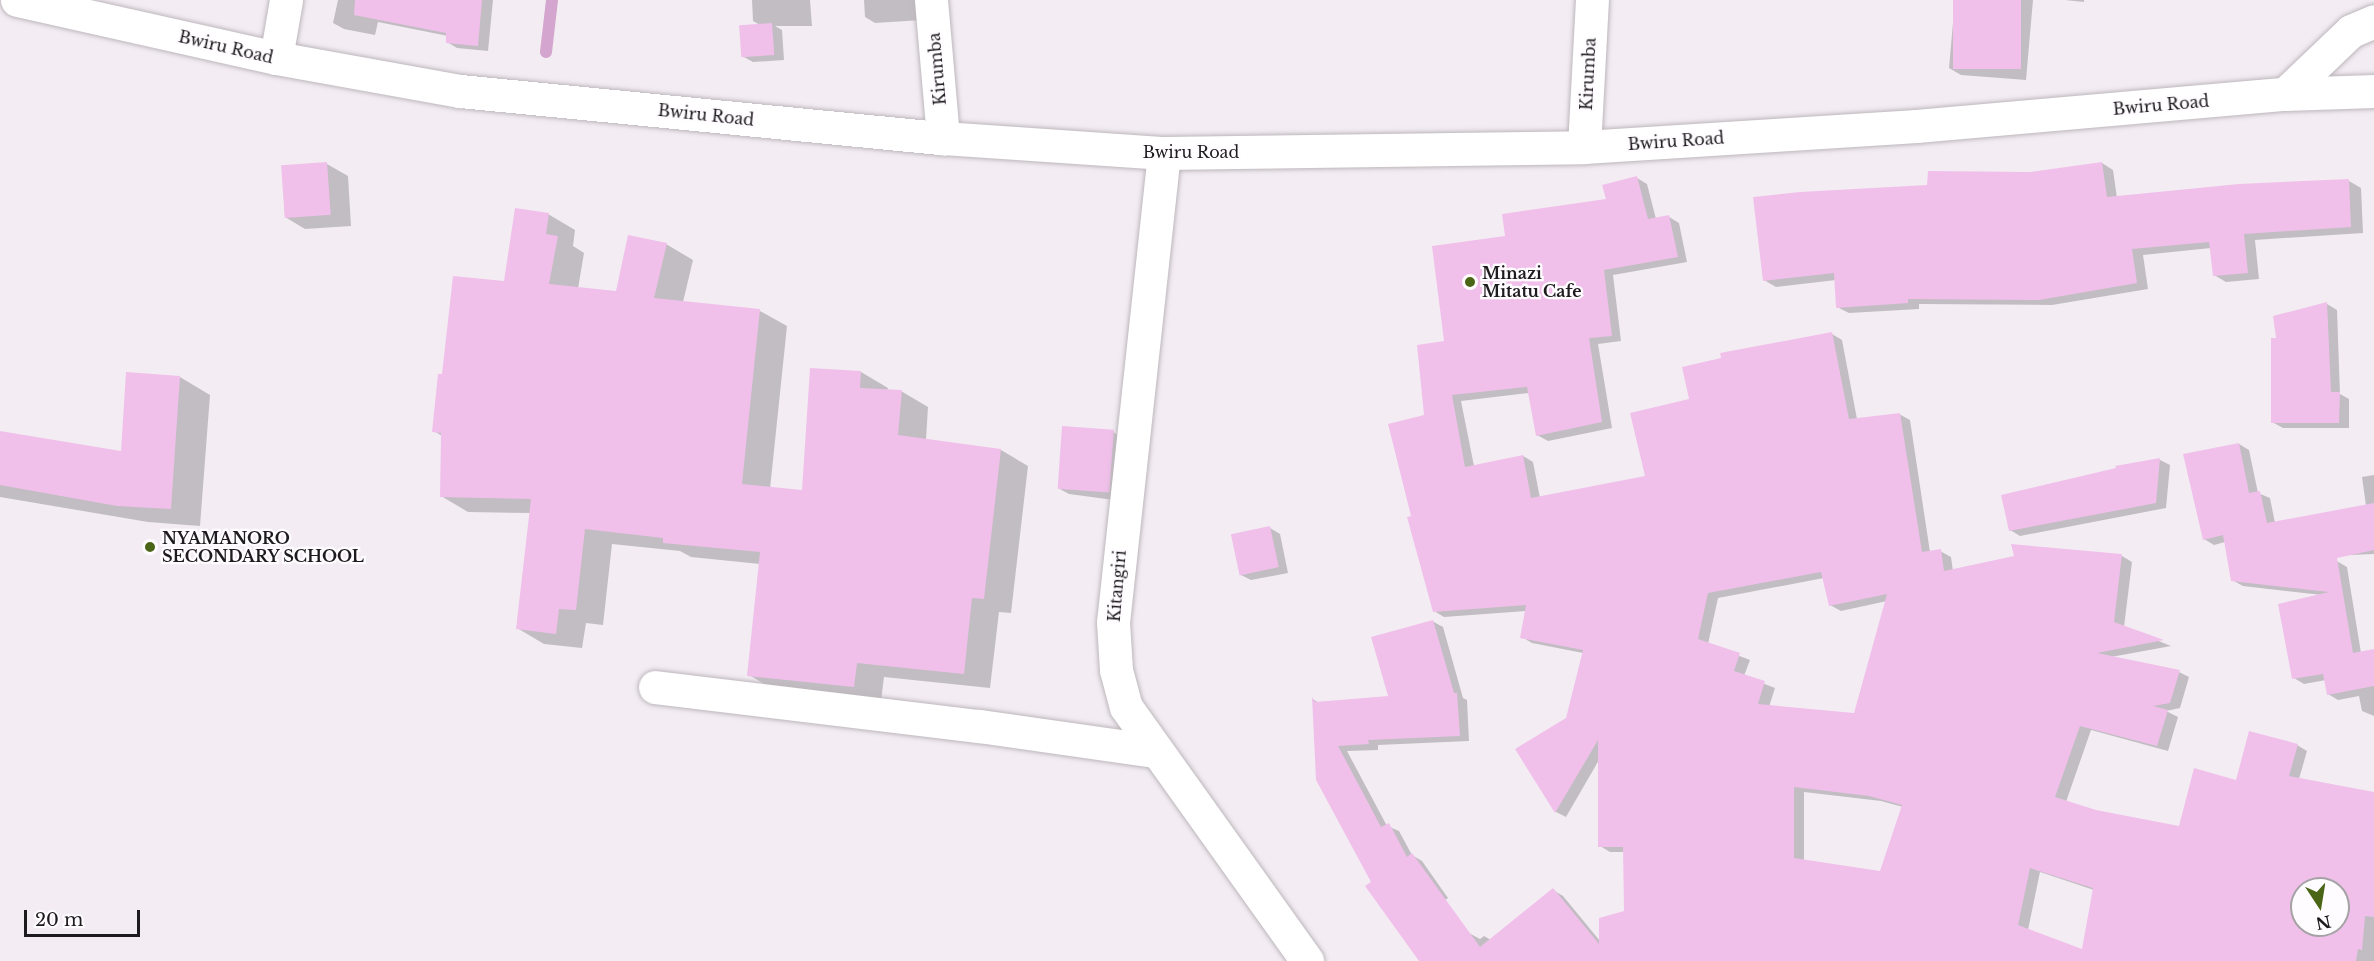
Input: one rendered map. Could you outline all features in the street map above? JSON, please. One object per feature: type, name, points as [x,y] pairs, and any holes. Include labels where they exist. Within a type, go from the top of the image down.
[{"type":"main road","name":"Bwiru Road","points":[[17,0],[276,58],[460,91],[943,138],[1164,153],[1584,147],[1916,126],[2286,94],[2374,91]]},
{"type":"main road","points":[[276,58],[286,0]]},
{"type":"main road","name":"Kirumba","points":[[931,0],[943,138]]},
{"type":"main road","name":"Kirumba","points":[[1584,147],[1592,0]]},
{"type":"main road","points":[[2286,94],[2351,31],[2374,21]]},
{"type":"main road","name":"Kitangiri","points":[[1164,153],[1113,622],[1116,670],[1126,707],[1155,751],[1307,961]]},
{"type":"main road","points":[[655,687],[979,726],[1155,751]]},
{"type":"building","points":[[355,0],[482,0],[478,46],[446,43],[446,33],[354,15]]},
{"type":"building","points":[[1953,0],[2021,0],[2021,69],[1953,69]]},
{"type":"building","points":[[772,23],[774,55],[741,57],[739,25]]},
{"type":"building","points":[[327,162],[331,215],[285,218],[281,165]]},
{"type":"building","points":[[2102,162],[2107,197],[2239,184],[2349,179],[2351,227],[2244,234],[2248,273],[2213,276],[2209,242],[2132,249],[2137,283],[2039,300],[1908,299],[1908,303],[1836,308],[1834,273],[1763,281],[1753,197],[1927,185],[1928,171],[2030,172]]},
{"type":"building","points":[[1637,176],[1648,219],[1669,215],[1678,257],[1604,270],[1612,336],[1589,338],[1602,422],[1536,436],[1527,387],[1452,395],[1465,467],[1523,455],[1531,498],[1645,476],[1630,413],[1689,399],[1682,367],[1721,358],[1720,353],[1832,332],[1849,419],[1900,413],[1922,552],[1941,549],[1944,571],[2014,556],[2011,544],[2122,554],[2114,622],[2164,640],[2097,653],[2180,670],[2170,703],[2153,706],[2168,710],[2157,746],[2080,726],[2055,797],[2096,810],[2179,826],[2194,768],[2236,780],[2249,731],[2298,744],[2289,776],[2374,792],[2374,917],[2365,916],[2362,950],[2358,949],[2356,961],[1419,961],[1365,886],[1371,882],[1316,780],[1312,697],[1315,702],[1388,696],[1371,637],[1433,620],[1454,693],[1457,693],[1460,736],[1368,740],[1369,744],[1338,746],[1381,827],[1389,823],[1407,857],[1412,853],[1480,947],[1553,888],[1599,944],[1599,918],[1624,911],[1623,847],[1598,847],[1598,740],[1555,813],[1515,749],[1566,718],[1583,650],[1520,638],[1526,605],[1433,612],[1407,517],[1411,516],[1388,424],[1424,415],[1417,345],[1444,341],[1432,246],[1505,236],[1502,214],[1606,199],[1602,185]],"holes":[[[1821,572],[1829,606],[1887,594],[1854,713],[1758,704],[1765,681],[1734,671],[1740,653],[1698,639],[1708,593]],[[1794,787],[1869,796],[1902,805],[1880,871],[1794,858]],[[2030,868],[2093,888],[2082,949],[2018,925]]]},
{"type":"building","points":[[515,208],[549,213],[546,234],[558,236],[549,284],[616,291],[628,235],[667,243],[654,298],[760,309],[742,484],[802,490],[810,368],[861,371],[860,388],[902,390],[898,435],[1001,449],[984,599],[972,598],[964,674],[857,663],[854,687],[747,676],[760,552],[663,543],[663,538],[585,529],[576,610],[559,609],[556,634],[516,629],[531,499],[440,497],[441,433],[432,432],[438,374],[442,374],[453,276],[504,281]]},
{"type":"building","points":[[2327,302],[2331,392],[2340,392],[2339,423],[2271,423],[2271,338],[2276,338],[2273,316]]},
{"type":"building","points":[[126,372],[180,376],[171,509],[117,506],[0,485],[0,431],[121,451]]},
{"type":"building","points":[[1062,426],[1114,430],[1109,492],[1058,489]]},
{"type":"building","points":[[2239,443],[2249,493],[2260,491],[2267,523],[2374,503],[2374,550],[2337,558],[2353,653],[2374,649],[2374,686],[2327,695],[2323,674],[2292,679],[2278,604],[2329,592],[2231,581],[2223,535],[2203,540],[2183,454]]},
{"type":"building","points":[[2160,458],[2156,503],[2009,531],[2001,495],[2116,468],[2115,466]]},
{"type":"building","points":[[1270,526],[1279,567],[1240,575],[1231,534]]},
{"type":"waterway","points":[[546,52],[552,0]]},
{"type":"place","name":"Minazi Mitatu Cafe","points":[[1470,282]]},
{"type":"place","name":"NYAMANORO SECONDARY SCHOOL","points":[[150,547]]}]
